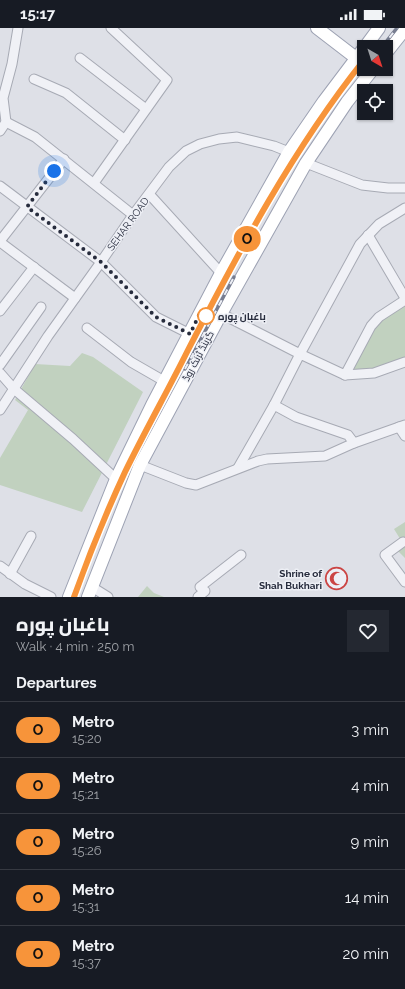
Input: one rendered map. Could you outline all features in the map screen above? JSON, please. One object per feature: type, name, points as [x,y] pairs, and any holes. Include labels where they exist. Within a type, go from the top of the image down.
[{"type":"main road","points":[[317,28],[356,58]]},
{"type":"main road","name":"گرینڈ ٹرنک روڈ","points":[[370,40],[380,28]]},
{"type":"main road","points":[[393,44],[405,29]]},
{"type":"main road","name":"گرینڈ ٹرنک روڈ","points":[[69,597],[116,479],[164,381],[221,273],[289,152],[356,58]]},
{"type":"main road","name":"گرینڈ ٹرنک روڈ","points":[[90,592],[140,465],[221,314],[306,163],[346,102],[367,76]]},
{"type":"street","points":[[0,131],[6,122],[4,98],[18,28]]},
{"type":"street","points":[[94,183],[167,80],[111,28]]},
{"type":"street","points":[[80,58],[146,109]]},
{"type":"street","points":[[34,79],[66,93],[125,140]]},
{"type":"street","points":[[6,122],[35,137],[133,215]]},
{"type":"street","name":"SEHAR ROAD","points":[[0,410],[48,336],[133,215],[150,195],[169,167],[186,151],[200,144],[219,138],[237,137],[274,146],[289,152]]},
{"type":"street","points":[[64,159],[0,242],[75,298]]},
{"type":"street","points":[[306,163],[362,185],[405,188]]},
{"type":"street","points":[[0,186],[101,262],[156,317],[190,334]]},
{"type":"street","points":[[150,195],[221,273]]},
{"type":"street","points":[[238,468],[274,405],[360,244],[379,224],[405,208]]},
{"type":"street","points":[[345,375],[371,326],[379,317],[405,299],[368,235]]},
{"type":"street","points":[[0,311],[34,267]]},
{"type":"street","points":[[204,305],[300,354],[345,375],[374,373],[405,362]]},
{"type":"street","points":[[0,365],[41,307]]},
{"type":"street","points":[[86,328],[131,362],[164,381]]},
{"type":"street","points":[[0,373],[14,389],[73,439],[116,479]]},
{"type":"street","points":[[274,405],[296,417],[348,435],[354,443]]},
{"type":"street","points":[[140,465],[186,483],[196,485],[238,468],[267,459],[324,456],[354,443],[402,426],[405,436]]},
{"type":"street","points":[[10,574],[31,536]]},
{"type":"street","points":[[403,542],[385,555],[405,582]]},
{"type":"street","points":[[198,597],[205,591],[200,587],[241,555]]},
{"type":"street","points":[[0,566],[25,584],[51,597]]},
{"type":"street","points":[[90,592],[108,597]]},
{"type":"green space","points":[[405,300],[405,362],[345,375],[371,326]]},
{"type":"green space","points":[[82,353],[93,357],[143,392],[82,512],[0,485],[0,458],[28,410],[15,400],[35,364],[70,366]]},
{"type":"green space","points":[[405,522],[405,558],[395,548],[402,542],[394,529]]},
{"type":"green space","points":[[147,586],[154,593],[164,597],[138,597]]},
{"type":"railway","points":[[388,40],[397,28]]},
{"type":"railway","points":[[74,597],[104,518],[133,455],[231,268],[271,196],[315,126],[357,69]]},
{"type":"railway","points":[[185,369],[234,277]]},
{"type":"metro line","name":"O","points":[[74,597],[87,560],[126,471],[213,303],[264,208],[299,150],[357,69]]},
{"type":"place","name":"باغبان پورہ","points":[[206,316]]},
{"type":"place","name":"Shrine of Shah Bukhari","points":[[337,579]]},
{"type":"route","points":[[54,171],[27,207],[101,262],[156,317],[190,334],[199,315],[206,316]]}]
